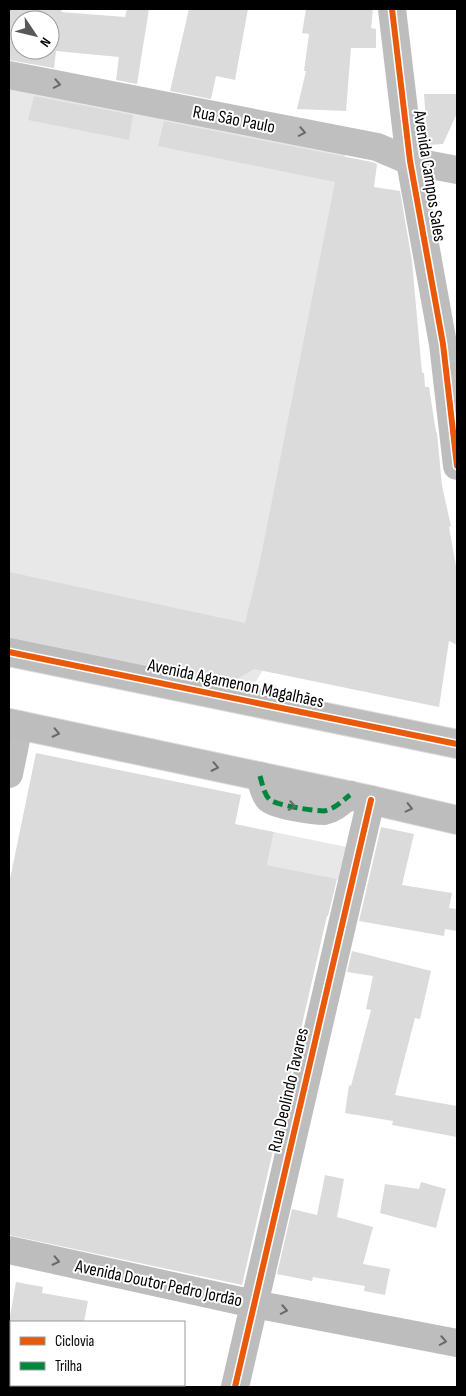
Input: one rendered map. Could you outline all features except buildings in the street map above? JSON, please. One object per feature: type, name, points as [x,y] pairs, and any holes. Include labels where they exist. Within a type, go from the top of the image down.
[{"type":"street","name":"Avenida Campos Sales","points":[[392,9],[410,161],[450,344],[457,466]]},
{"type":"street","name":"Rua São Paulo","points":[[9,75],[377,147],[410,161],[457,170]]},
{"type":"street","name":"Avenida Agamenon Magalhães","points":[[9,652],[457,744]]},
{"type":"street","points":[[9,774],[14,724],[457,820]]},
{"type":"street","name":"Rua Deolindo Tavares","points":[[235,1387],[360,798]]},
{"type":"street","name":"Avenida Doutor Pedro Jordão","points":[[9,1250],[254,1304],[457,1343]]},
{"type":"shaded area","points":[[9,84],[345,148],[354,524],[250,691],[9,638]]},
{"type":"shaded area","points":[[274,832],[351,848],[345,881],[267,865]]},
{"type":"marked path","points":[[260,776],[264,791],[269,799],[304,809],[328,810],[350,795]]},
{"type":"cycle path","points":[[392,9],[410,161],[443,344],[457,466]]},
{"type":"cycle path","points":[[9,652],[457,744]]},
{"type":"cycle path","points":[[235,1387],[371,800]]}]
